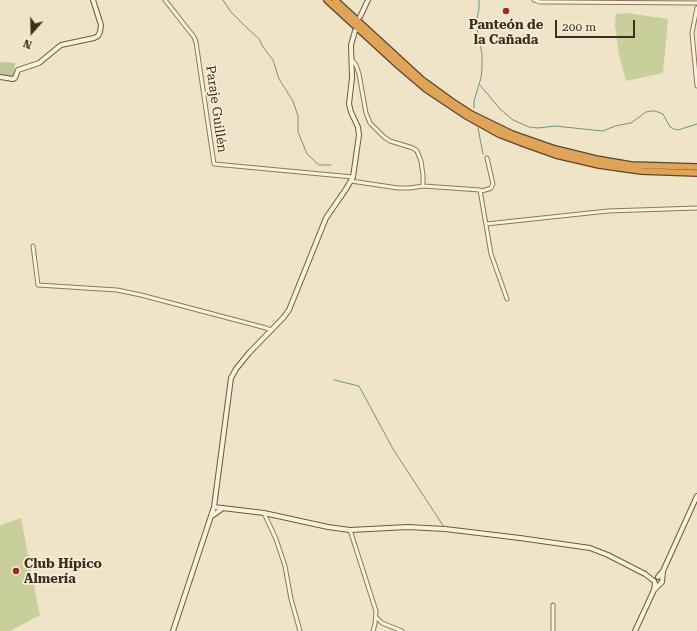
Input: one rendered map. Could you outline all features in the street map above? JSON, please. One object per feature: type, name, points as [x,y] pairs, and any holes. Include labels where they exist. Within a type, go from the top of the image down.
[{"type":"highway","points":[[328,0],[426,89],[465,115],[499,134],[543,151],[613,168],[697,173]]},
{"type":"highway","points":[[335,0],[422,80],[460,106],[505,131],[555,150],[596,160],[631,165],[697,168]]},
{"type":"street","points":[[0,77],[13,79],[15,78],[18,70],[39,63],[61,45],[98,36],[101,25],[93,0]]},
{"type":"street","name":"Paraje Guillén","points":[[165,0],[194,37],[196,42],[214,164],[352,179]]},
{"type":"street","points":[[360,17],[368,0]]},
{"type":"street","points":[[534,0],[552,2],[684,1],[697,3]]},
{"type":"street","points":[[697,8],[692,33],[697,86]]},
{"type":"street","points":[[173,631],[212,516],[231,378],[245,358],[289,310],[326,218],[352,179],[359,135],[358,127],[349,104],[352,78],[351,45],[355,31]]},
{"type":"street","points":[[352,60],[356,65],[359,74],[366,113],[370,123],[390,141],[413,148],[417,151],[422,161],[423,186]]},
{"type":"street","points":[[352,179],[398,188],[423,186],[478,189],[480,191],[491,188],[493,184],[487,158]]},
{"type":"street","points":[[480,191],[491,254],[507,299]]},
{"type":"street","points":[[486,224],[608,211],[697,208]]},
{"type":"street","points":[[33,246],[38,285],[117,290],[141,294],[271,330]]},
{"type":"street","points":[[635,631],[697,496]]},
{"type":"street","points":[[215,500],[224,508]]},
{"type":"street","points":[[214,507],[264,513],[328,527],[350,530],[421,528],[520,538],[593,549],[658,580]]},
{"type":"street","points":[[212,516],[224,508]]},
{"type":"street","points":[[264,513],[276,539],[285,566],[291,599],[300,631]]},
{"type":"street","points":[[350,530],[376,612],[373,631]]},
{"type":"street","points":[[553,605],[553,631]]},
{"type":"street","points":[[376,617],[382,623],[402,631]]},
{"type":"green space","points":[[627,13],[668,19],[663,73],[626,81],[619,55],[615,25],[616,14]]},
{"type":"green space","points":[[0,62],[15,63],[13,77],[0,76]]},
{"type":"green space","name":"Club Hípico Almería","points":[[21,518],[40,616],[10,631],[0,631],[0,525]]},
{"type":"waterway","points":[[223,0],[231,12],[259,39],[273,60],[279,79],[293,101],[298,116],[298,132],[307,154],[319,165],[331,165]]},
{"type":"waterway","points":[[474,108],[474,101],[481,78],[482,68],[482,54],[476,23],[479,0]]},
{"type":"waterway","points":[[480,85],[500,109],[513,120],[529,127],[538,128],[555,126],[603,131],[615,126],[631,123],[646,112],[651,111],[663,114],[670,127],[674,129],[678,130],[697,124]]},
{"type":"waterway","points":[[478,128],[483,154]]},
{"type":"waterway","points":[[334,380],[359,386],[393,449],[444,527]]},
{"type":"place","name":"Panteón de la Cañada","points":[[506,11]]},
{"type":"place","name":"Club Hípico Almería","points":[[16,571]]}]
